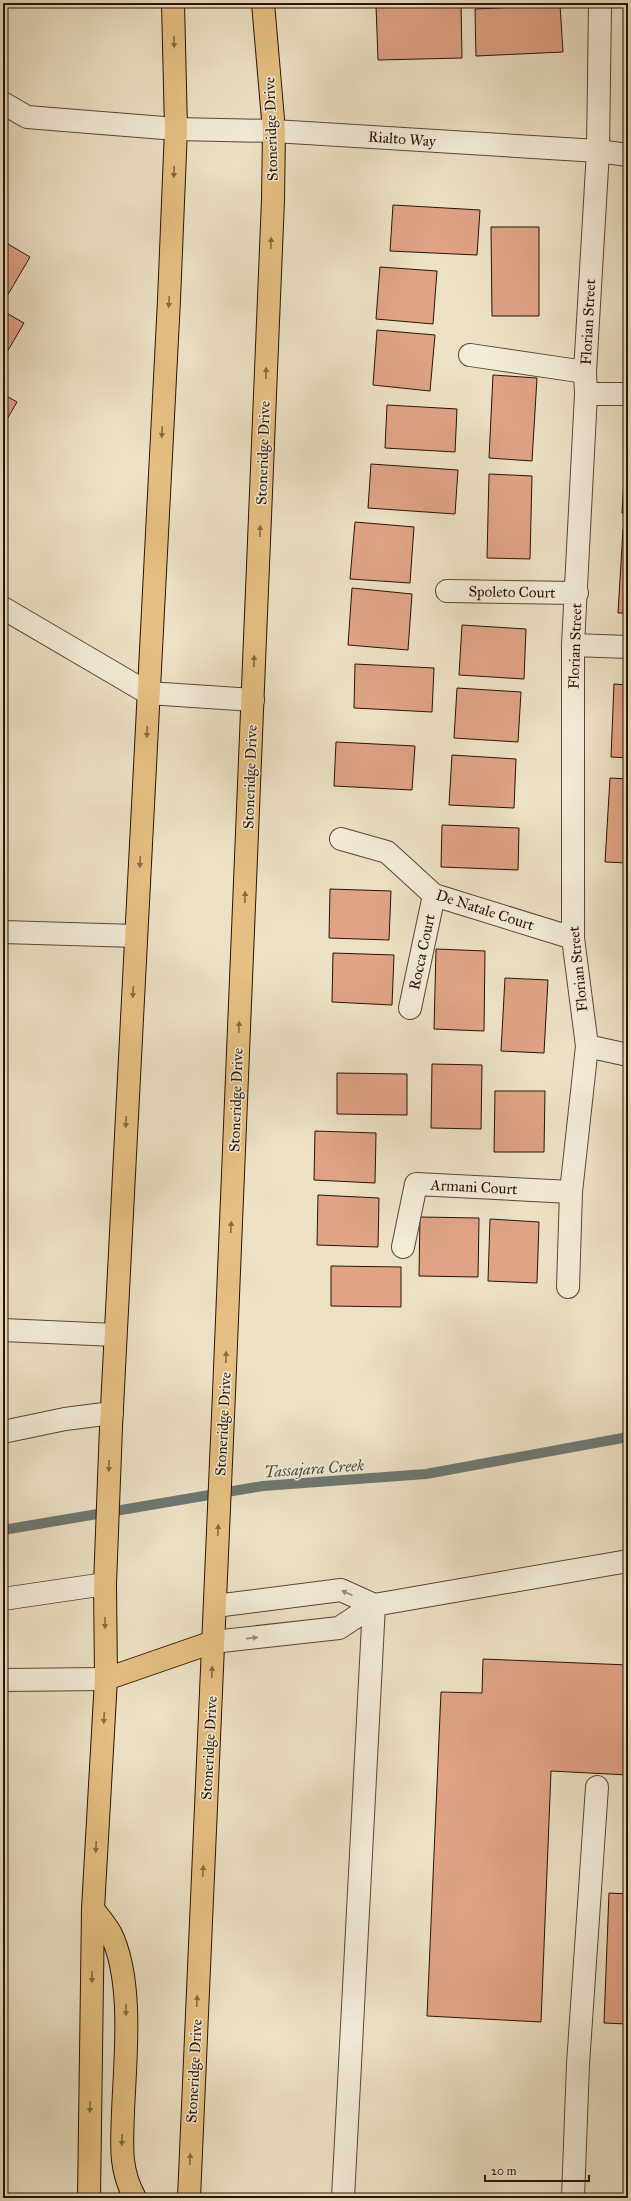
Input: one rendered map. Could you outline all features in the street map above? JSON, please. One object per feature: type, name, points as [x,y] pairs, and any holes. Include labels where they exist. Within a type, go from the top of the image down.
[{"type":"main road","points":[[89,2198],[93,1909],[106,1679],[105,1581],[111,1420],[176,129],[173,3]]},
{"type":"main road","name":"Stoneridge Drive","points":[[189,2198],[224,1410],[273,208],[274,131],[263,3]]},
{"type":"main road","points":[[106,1679],[213,1642]]},
{"type":"main road","points":[[93,1909],[111,1934],[118,1956],[127,2005],[122,2154],[126,2181],[135,2198]]},
{"type":"street","name":"Florian Street","points":[[568,1287],[571,1192],[586,1046],[573,938],[573,645],[577,593],[586,394],[585,372],[598,151],[600,3]]},
{"type":"street","name":"Rialto Way","points":[[3,103],[27,117],[176,129],[274,131],[598,151],[628,155]]},
{"type":"street","points":[[470,355],[585,372]]},
{"type":"street","points":[[586,394],[628,394]]},
{"type":"street","name":"Spoleto Court","points":[[447,591],[577,593]]},
{"type":"street","points":[[3,608],[148,693],[253,700]]},
{"type":"street","points":[[573,645],[628,647]]},
{"type":"street","name":"De Natale Court","points":[[341,839],[387,852],[434,896],[573,938]]},
{"type":"street","name":"Rocca Court","points":[[410,1008],[434,896]]},
{"type":"street","points":[[3,932],[136,936]]},
{"type":"street","points":[[586,1046],[628,1055]]},
{"type":"street","name":"Armani Court","points":[[403,1247],[416,1184],[571,1192]]},
{"type":"street","points":[[3,1330],[115,1334]]},
{"type":"street","points":[[3,1432],[65,1419],[111,1420]]},
{"type":"street","points":[[213,1642],[339,1628],[374,1605],[628,1561]]},
{"type":"street","points":[[3,1599],[105,1581]]},
{"type":"street","points":[[215,1606],[341,1590],[374,1605]]},
{"type":"street","points":[[343,2198],[374,1605]]},
{"type":"street","points":[[3,1680],[106,1679]]},
{"type":"street","points":[[573,2198],[578,2064],[597,1786]]},
{"type":"building","points":[[461,3],[462,58],[378,60],[376,5]]},
{"type":"building","points":[[560,5],[563,52],[476,56],[475,9]]},
{"type":"building","points":[[393,205],[480,210],[477,255],[390,251]]},
{"type":"building","points":[[491,227],[539,227],[539,316],[492,316]]},
{"type":"building","points":[[3,241],[30,257],[3,303]]},
{"type":"building","points":[[380,267],[437,271],[433,324],[376,319]]},
{"type":"building","points":[[3,311],[24,323],[3,359]]},
{"type":"building","points":[[377,330],[435,335],[430,391],[373,385]]},
{"type":"building","points":[[493,375],[537,378],[532,461],[489,458]]},
{"type":"building","points":[[3,394],[17,402],[3,426]]},
{"type":"building","points":[[387,405],[457,409],[455,452],[385,448]]},
{"type":"building","points":[[627,429],[628,513],[622,513]]},
{"type":"building","points":[[371,464],[458,470],[455,514],[368,508]]},
{"type":"building","points":[[489,474],[532,476],[530,559],[487,558]]},
{"type":"building","points":[[355,522],[414,527],[410,583],[350,579]]},
{"type":"building","points":[[623,529],[628,529],[628,613],[618,613]]},
{"type":"building","points":[[352,588],[412,594],[408,650],[348,645]]},
{"type":"building","points":[[462,625],[526,629],[524,679],[459,675]]},
{"type":"building","points":[[355,664],[434,668],[432,712],[354,708]]},
{"type":"building","points":[[614,684],[628,685],[628,758],[611,757]]},
{"type":"building","points":[[457,688],[521,692],[518,742],[454,738]]},
{"type":"building","points":[[336,742],[415,746],[412,790],[334,786]]},
{"type":"building","points":[[452,755],[516,759],[514,808],[449,805]]},
{"type":"building","points":[[610,778],[628,779],[628,863],[605,862]]},
{"type":"building","points":[[442,825],[519,828],[518,870],[441,867]]},
{"type":"building","points":[[330,889],[391,891],[389,940],[329,938]]},
{"type":"building","points":[[436,949],[485,951],[484,1031],[434,1029]]},
{"type":"building","points":[[333,953],[394,955],[392,1005],[332,1002]]},
{"type":"building","points":[[505,978],[548,980],[544,1053],[501,1051]]},
{"type":"building","points":[[432,1064],[482,1065],[481,1129],[431,1128]]},
{"type":"building","points":[[337,1073],[407,1074],[407,1115],[337,1114]]},
{"type":"building","points":[[495,1091],[545,1091],[544,1152],[494,1152]]},
{"type":"building","points":[[315,1131],[376,1133],[375,1183],[314,1180]]},
{"type":"building","points":[[318,1195],[379,1198],[378,1247],[317,1245]]},
{"type":"building","points":[[625,1209],[628,1209],[628,1258],[625,1258]]},
{"type":"building","points":[[420,1217],[479,1218],[478,1277],[419,1276]]},
{"type":"building","points":[[490,1219],[539,1222],[537,1283],[488,1281]]},
{"type":"building","points":[[331,1266],[401,1267],[401,1307],[331,1306]]},
{"type":"building","points":[[483,1659],[628,1665],[628,1775],[551,1771],[541,2022],[427,2016],[441,1692],[482,1693]]},
{"type":"building","points":[[609,1893],[628,1894],[628,2024],[604,2023]]},
{"type":"waterway","name":"Tassajara Creek","points":[[3,1530],[263,1486],[426,1474],[628,1437]]}]
